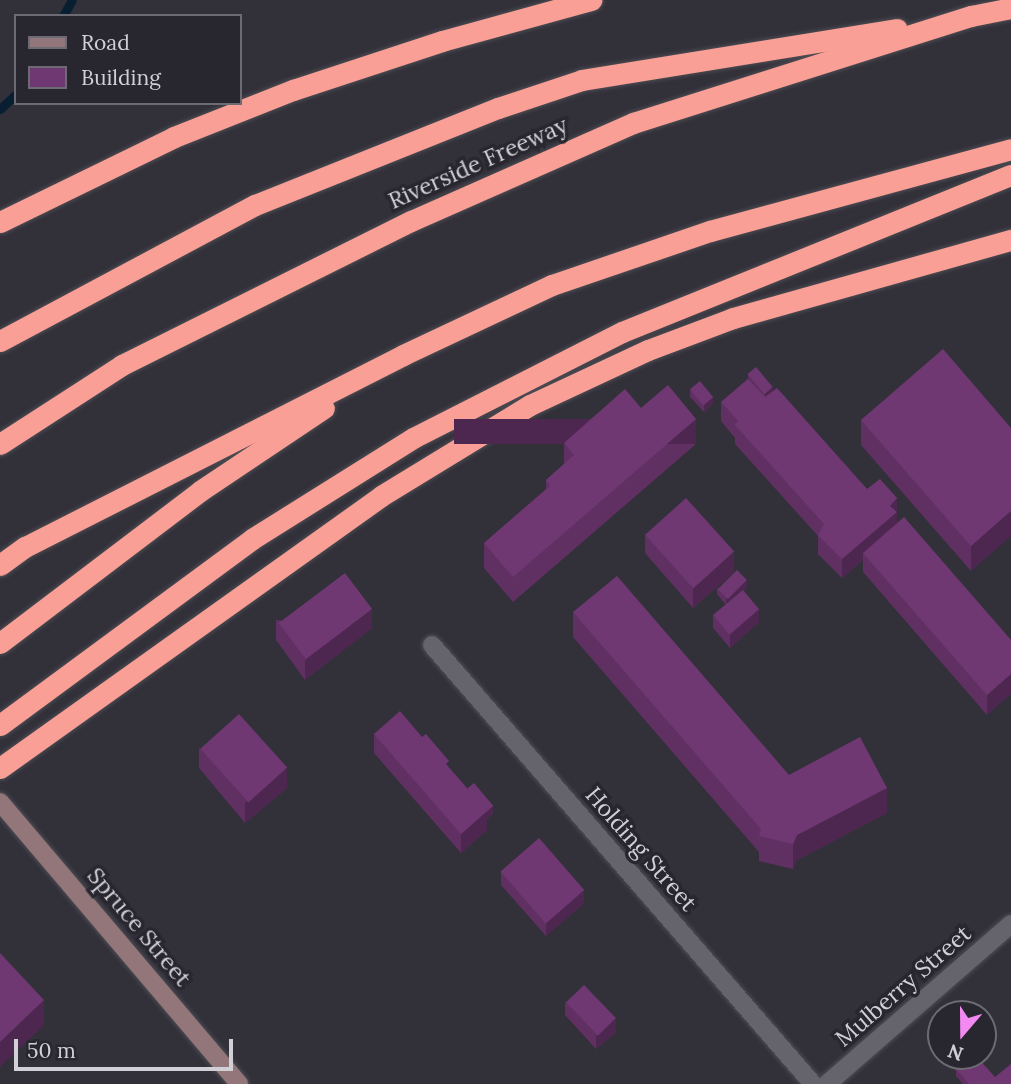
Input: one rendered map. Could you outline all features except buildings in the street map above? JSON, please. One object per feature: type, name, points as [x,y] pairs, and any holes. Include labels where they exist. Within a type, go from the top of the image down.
[{"type":"highway","points":[[0,222],[174,137],[293,90],[442,41],[591,0]]},
{"type":"highway","name":"Riverside Freeway","points":[[0,444],[122,365],[411,221],[633,123],[971,16],[1011,8]]},
{"type":"highway","points":[[0,341],[254,205],[498,108],[582,80],[971,16]]},
{"type":"highway","points":[[0,565],[25,547],[402,355],[552,285],[696,236],[1011,149]]},
{"type":"highway","points":[[0,725],[252,539],[413,438],[622,332],[1011,175]]},
{"type":"highway","points":[[0,768],[381,496],[530,405],[648,350],[733,318],[1011,240]]},
{"type":"highway","points":[[0,643],[200,491],[402,355]]},
{"type":"street","name":"Holding Street","points":[[432,646],[813,1084]]},
{"type":"street","name":"Spruce Street","points":[[0,802],[239,1084]]},
{"type":"street","name":"Mulberry Street","points":[[827,1084],[1011,925]]},
{"type":"waterway","points":[[64,14],[72,0]]},
{"type":"waterway","points":[[0,109],[14,96]]}]
